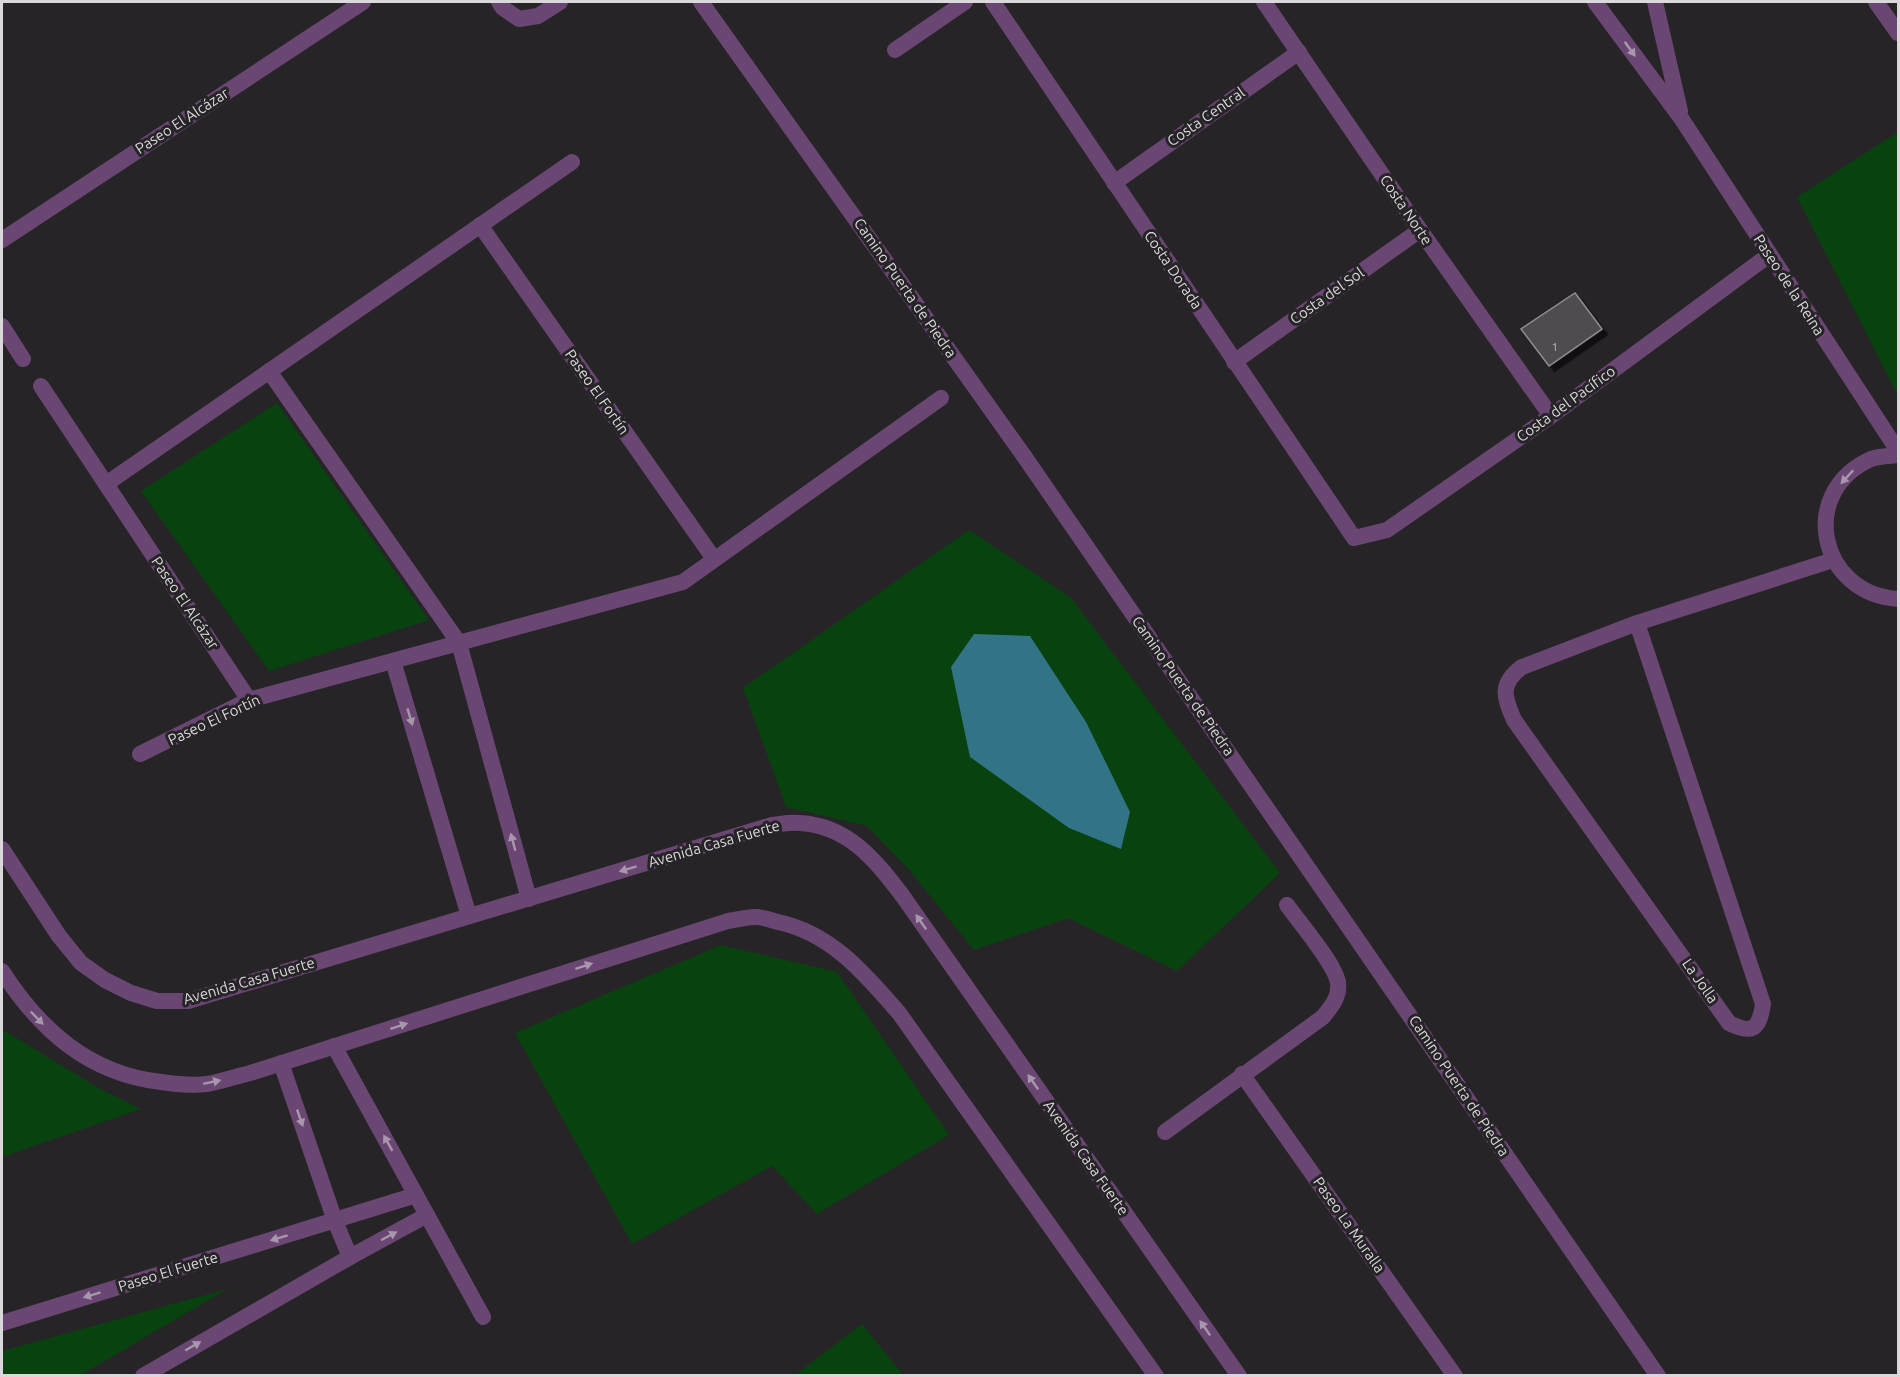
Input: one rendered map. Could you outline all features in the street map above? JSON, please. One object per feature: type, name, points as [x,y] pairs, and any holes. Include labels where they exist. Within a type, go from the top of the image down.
[{"type":"street","name":"Paseo El Alcázar","points":[[2,240],[363,2]]},
{"type":"street","points":[[499,2],[503,8],[519,19],[538,15],[560,2]]},
{"type":"street","name":"Camino Puerta de Piedra","points":[[701,2],[1024,456],[1658,1376]]},
{"type":"street","points":[[895,50],[965,2]]},
{"type":"street","name":"Costa Dorada","points":[[993,2],[1354,538]]},
{"type":"street","name":"Costa Norte","points":[[1264,2],[1551,416]]},
{"type":"street","name":"Paseo de la Reina","points":[[1595,2],[1681,118],[1899,453]]},
{"type":"street","name":"Paseo de la Reina","points":[[1654,2],[1681,118]]},
{"type":"street","points":[[1876,2],[1899,33]]},
{"type":"street","name":"Costa Central","points":[[1114,183],[1299,52]]},
{"type":"street","points":[[106,484],[572,162]]},
{"type":"street","name":"Paseo El Fortín","points":[[480,225],[714,559]]},
{"type":"street","name":"Costa del Sol","points":[[1234,362],[1420,230]]},
{"type":"street","name":"Costa del Pacífico","points":[[1354,538],[1387,530],[1551,416],[1769,255]]},
{"type":"street","points":[[2,326],[23,358]]},
{"type":"street","points":[[269,371],[459,643],[529,899]]},
{"type":"street","name":"Paseo El Alcázar","points":[[41,386],[249,700]]},
{"type":"street","name":"Paseo El Fortín","points":[[140,754],[249,700],[683,582],[941,398]]},
{"type":"street","points":[[1899,453],[1872,458],[1848,473],[1832,495],[1825,524],[1829,551],[1845,576],[1868,593],[1899,599]]},
{"type":"street","name":"La Jolla","points":[[1637,623],[1763,1004],[1759,1023],[1751,1029],[1743,1030],[1730,1023],[1514,720],[1507,703],[1505,687],[1511,675],[1522,667],[1637,623],[1833,560]]},
{"type":"street","points":[[393,661],[469,916]]},
{"type":"street","name":"Avenida Casa Fuerte","points":[[2,849],[58,936],[81,963],[105,980],[131,993],[157,1001],[188,1001],[772,825],[800,823],[828,829],[850,838],[878,863],[902,896],[1239,1376]]},
{"type":"street","points":[[1165,1132],[1323,1017],[1335,1002],[1338,984],[1331,966],[1287,905]]},
{"type":"street","points":[[2,971],[33,1014],[64,1044],[102,1067],[137,1080],[174,1084],[205,1084],[281,1063],[728,921],[756,917],[787,924],[814,934],[842,953],[867,976],[899,1013],[1156,1376]]},
{"type":"street","points":[[334,1046],[483,1317]]},
{"type":"street","points":[[281,1063],[335,1221],[350,1257]]},
{"type":"street","name":"Paseo La Muralla","points":[[1242,1074],[1455,1376]]},
{"type":"street","name":"Paseo El Fuerte","points":[[2,1323],[416,1195]]},
{"type":"street","points":[[143,1376],[427,1215]]},
{"type":"green space","points":[[1898,132],[1898,396],[1797,197]]},
{"type":"green space","points":[[277,403],[429,620],[269,671],[141,491]]},
{"type":"green space","points":[[969,530],[1071,598],[1280,873],[1177,971],[1068,918],[974,950],[910,871],[867,826],[786,807],[743,688]]},
{"type":"green space","points":[[721,945],[837,972],[949,1135],[817,1214],[772,1166],[632,1244],[515,1033]]},
{"type":"green space","points":[[5,1031],[100,1089],[141,1109],[2,1157],[2,1032]]},
{"type":"green space","points":[[227,1289],[81,1375],[2,1375],[2,1351]]},
{"type":"green space","points":[[862,1324],[903,1375],[795,1375]]},
{"type":"water","points":[[974,634],[1030,636],[1086,722],[1130,812],[1121,849],[1069,828],[970,757],[951,667]]},
{"type":"building","points":[[1575,293],[1602,329],[1549,366],[1521,329]]}]
